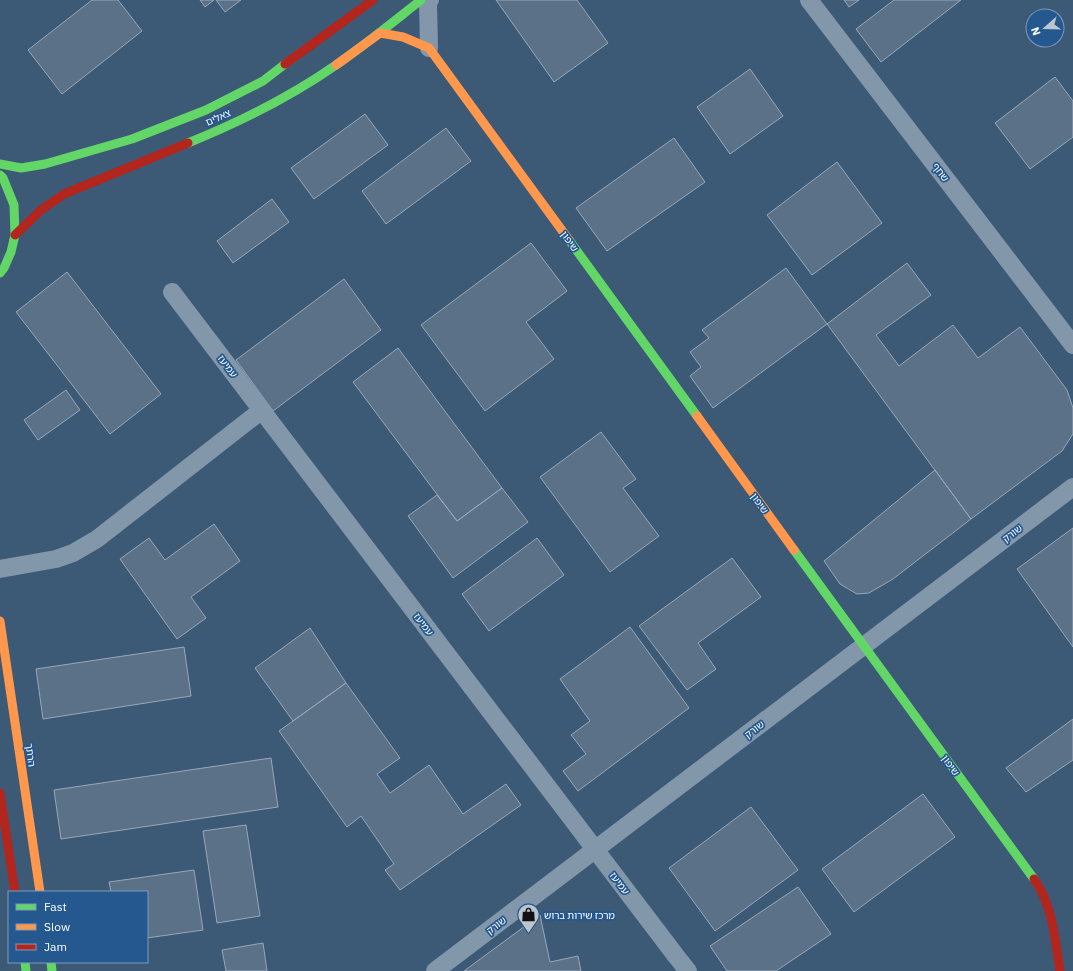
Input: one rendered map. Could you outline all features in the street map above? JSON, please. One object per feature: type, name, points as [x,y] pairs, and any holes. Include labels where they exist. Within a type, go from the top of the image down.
[{"type":"street","name":"צאלים","points":[[0,164],[20,168],[45,164],[132,139],[206,110],[263,81],[373,0]]},
{"type":"street","name":"צאלים","points":[[15,235],[41,210],[64,194],[224,128],[274,103],[336,65],[421,0]]},
{"type":"street","points":[[336,65],[380,33],[403,37],[429,48],[428,2],[430,0]]},
{"type":"street","name":"שחף","points":[[809,0],[1073,345]]},
{"type":"street","name":"שיפון","points":[[429,48],[1038,884],[1051,916],[1060,971]]},
{"type":"street","points":[[0,175],[3,178],[14,205],[15,235],[11,252],[0,274]]},
{"type":"street","name":"עמיעז","points":[[172,292],[688,971]]},
{"type":"street","points":[[0,569],[56,559],[73,553],[97,539],[262,410]]},
{"type":"street","name":"שורק","points":[[435,971],[1073,487]]},
{"type":"street","name":"הרתך","points":[[0,621],[40,891]]},
{"type":"street","points":[[0,793],[15,891]]},
{"type":"building","points":[[92,0],[118,0],[142,31],[62,94],[28,50]]},
{"type":"building","points":[[200,0],[214,0],[205,7]]},
{"type":"building","points":[[216,0],[241,0],[225,12]]},
{"type":"building","points":[[496,0],[577,0],[608,43],[554,82]]},
{"type":"building","points":[[844,0],[859,0],[849,7]]},
{"type":"building","points":[[894,0],[961,0],[881,62],[856,29]]},
{"type":"building","points":[[750,69],[783,116],[730,154],[697,107]]},
{"type":"building","points":[[1055,77],[1073,101],[1073,137],[1030,169],[995,123]]},
{"type":"building","points":[[365,114],[388,145],[314,199],[291,168]]},
{"type":"building","points":[[446,128],[471,161],[386,224],[362,191]]},
{"type":"building","points":[[674,138],[705,182],[607,251],[576,208]]},
{"type":"building","points":[[837,162],[882,223],[812,275],[767,215]]},
{"type":"building","points":[[272,199],[289,222],[233,263],[217,241]]},
{"type":"building","points":[[531,243],[567,291],[526,322],[554,359],[485,411],[421,325]]},
{"type":"building","points":[[907,263],[931,295],[876,335],[899,366],[953,325],[978,358],[1020,327],[1067,390],[1073,408],[1073,434],[1062,451],[971,519],[827,324]]},
{"type":"building","points":[[786,268],[827,324],[713,408],[690,376],[701,367],[690,352],[709,338],[702,330]]},
{"type":"building","points":[[67,272],[161,394],[110,434],[16,312]]},
{"type":"building","points":[[344,279],[381,330],[273,411],[236,360]]},
{"type":"building","points":[[398,348],[502,488],[457,521],[353,382]]},
{"type":"building","points":[[66,390],[80,410],[38,440],[24,420]]},
{"type":"building","points":[[601,432],[636,479],[623,488],[659,536],[610,572],[540,477]]},
{"type":"building","points":[[935,470],[971,519],[893,579],[869,593],[857,594],[840,584],[824,561]]},
{"type":"building","points":[[502,488],[528,522],[453,578],[408,516],[437,495],[457,521]]},
{"type":"building","points":[[214,524],[240,561],[191,597],[206,618],[177,639],[120,559],[149,538],[165,560]]},
{"type":"building","points":[[1073,528],[1073,647],[1017,569]]},
{"type":"building","points":[[537,538],[564,575],[489,631],[462,594]]},
{"type":"building","points":[[732,558],[761,597],[698,643],[716,669],[687,690],[639,626]]},
{"type":"building","points":[[630,627],[689,708],[578,791],[563,771],[586,754],[571,735],[590,721],[560,679]]},
{"type":"building","points":[[310,628],[346,683],[293,721],[255,668]]},
{"type":"building","points":[[184,647],[191,696],[43,719],[36,669]]},
{"type":"building","points":[[346,683],[400,758],[377,774],[390,793],[429,765],[463,814],[506,784],[521,805],[400,890],[385,870],[394,864],[361,816],[347,827],[279,731]]},
{"type":"building","points":[[1073,719],[1073,760],[1026,792],[1006,768]]},
{"type":"building","points":[[271,758],[278,807],[61,839],[54,790]]},
{"type":"building","points":[[923,794],[955,837],[854,912],[822,869]]},
{"type":"building","points":[[751,807],[798,870],[715,931],[669,868]]},
{"type":"building","points":[[246,825],[260,916],[217,923],[203,831]]},
{"type":"building","points":[[194,870],[203,930],[148,938],[148,891],[111,891],[109,882]]},
{"type":"building","points":[[798,887],[831,934],[776,971],[727,971],[710,946]]},
{"type":"building","name":"מרכז שירות ברוש","points":[[540,915],[550,962],[578,956],[581,971],[464,971]]},
{"type":"building","points":[[263,943],[267,971],[226,971],[222,950]]},
{"type":"traffic: fast","points":[[188,143],[246,118],[319,77],[421,0]]},
{"type":"traffic: fast","points":[[0,164],[21,168],[45,164],[132,139],[206,110],[263,81],[285,64]]},
{"type":"traffic: fast","points":[[0,175],[3,178],[14,205],[15,235],[11,252],[4,268],[0,273]]},
{"type":"traffic: fast","points":[[569,240],[697,416]]},
{"type":"traffic: fast","points":[[794,550],[1034,879]]},
{"type":"traffic: fast","points":[[25,963],[26,971]]},
{"type":"traffic: fast","points":[[51,963],[52,971]]},
{"type":"traffic: slow","points":[[336,65],[380,33],[403,37],[429,48],[569,240]]},
{"type":"traffic: slow","points":[[697,416],[794,550]]},
{"type":"traffic: slow","points":[[0,621],[40,891]]},
{"type":"traffic: jam","points":[[285,64],[373,0]]},
{"type":"traffic: jam","points":[[15,235],[41,210],[64,194],[188,143]]},
{"type":"traffic: jam","points":[[0,793],[15,891]]},
{"type":"traffic: jam","points":[[1034,879],[1049,911],[1055,935],[1060,971]]},
{"type":"place","name":"מרכז שירות ברוש","points":[[528,934]]}]
